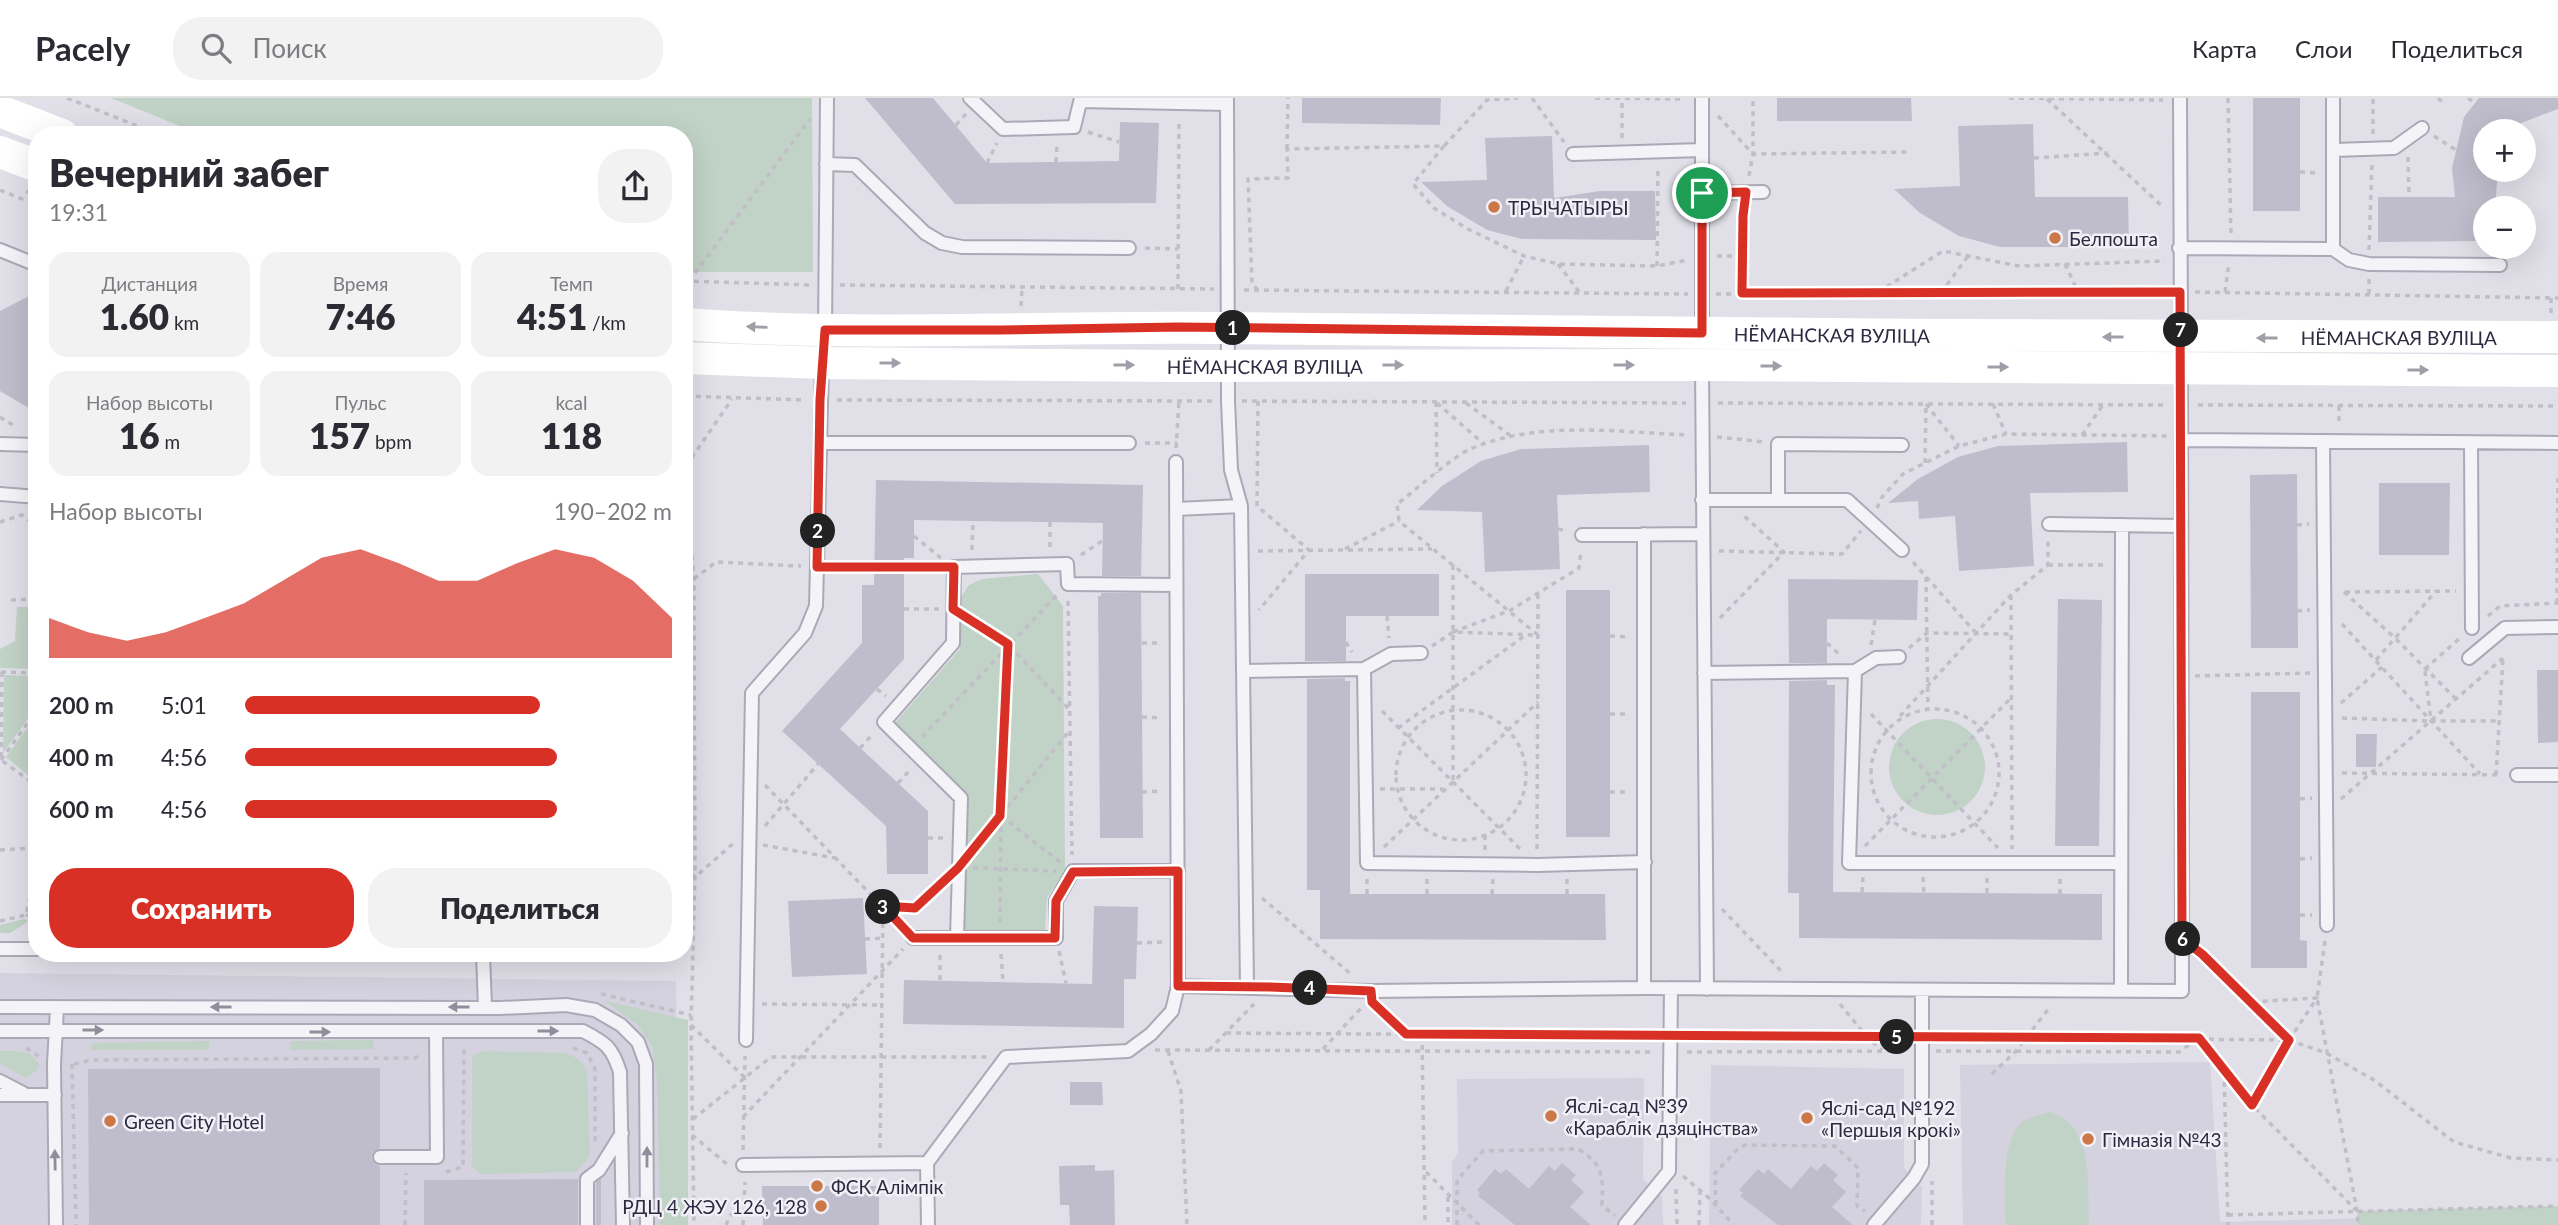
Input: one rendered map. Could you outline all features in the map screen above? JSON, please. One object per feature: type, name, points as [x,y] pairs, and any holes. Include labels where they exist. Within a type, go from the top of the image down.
[{"type":"main road","points":[[0,111],[39,126]]},
{"type":"main road","points":[[0,152],[28,163]]},
{"type":"main road","name":"НЁМАНСКАЯ ВУЛІЦА","points":[[693,325],[823,346],[1227,365],[1702,349]]},
{"type":"main road","name":"НЁМАНСКАЯ ВУЛІЦА","points":[[693,357],[823,346],[1227,328],[1702,349],[2181,353],[2558,371]]},
{"type":"main road","name":"НЁМАНСКАЯ ВУЛІЦА","points":[[2181,353],[2558,337]]},
{"type":"lane","points":[[746,1040],[752,693],[805,633],[816,606],[827,98]]},
{"type":"lane","points":[[970,98],[1003,129],[1074,127],[1081,99],[1179,103],[1227,101],[1227,365],[1231,470],[1241,506],[1247,987]]},
{"type":"lane","points":[[2333,98],[2333,249]]},
{"type":"lane","points":[[1702,99],[1702,500],[1707,989]]},
{"type":"lane","points":[[1178,986],[1371,991],[1644,988],[2182,990],[2180,99]]},
{"type":"lane","points":[[2334,150],[2394,148],[2422,128]]},
{"type":"lane","points":[[1573,154],[1702,150]]},
{"type":"lane","points":[[827,164],[855,165],[925,233],[942,243],[962,247],[1129,248]]},
{"type":"lane","points":[[1702,193],[1763,192]]},
{"type":"lane","points":[[2179,254],[2231,247],[2333,249],[2349,260],[2369,264],[2500,265]]},
{"type":"lane","points":[[0,250],[28,261]]},
{"type":"lane","points":[[2181,438],[2558,443]]},
{"type":"lane","points":[[2323,441],[2327,925]]},
{"type":"lane","points":[[2472,442],[2472,628]]},
{"type":"lane","points":[[820,443],[1129,443]]},
{"type":"lane","points":[[0,444],[28,444]]},
{"type":"lane","points":[[1778,500],[1778,444],[1902,445]]},
{"type":"lane","points":[[928,1225],[927,1163],[1006,1057],[1128,1051],[1152,1034],[1172,1011],[1178,986],[1176,462]]},
{"type":"lane","points":[[0,494],[28,496]]},
{"type":"lane","points":[[1702,500],[1847,500],[1902,550]]},
{"type":"lane","points":[[1176,509],[1241,506]]},
{"type":"lane","points":[[2049,524],[2181,526]]},
{"type":"lane","points":[[2121,990],[2122,525]]},
{"type":"lane","points":[[1644,534],[1644,988]]},
{"type":"lane","points":[[1583,535],[1703,534]]},
{"type":"lane","points":[[957,938],[961,798],[884,722],[953,643],[954,567],[1068,564],[1068,584],[1176,585]]},
{"type":"lane","points":[[2469,658],[2505,628],[2558,627]]},
{"type":"lane","points":[[1243,671],[1364,669],[1391,654],[1421,653]]},
{"type":"lane","points":[[1704,673],[1855,671],[1876,658],[1899,657]]},
{"type":"lane","points":[[1364,669],[1367,863],[1537,865],[1645,862]]},
{"type":"lane","points":[[1855,671],[1849,863],[2121,863]]},
{"type":"lane","points":[[2517,775],[2558,775]]},
{"type":"lane","points":[[913,938],[1055,938],[1056,901],[1073,872],[1178,871]]},
{"type":"lane","points":[[0,949],[28,949]]},
{"type":"lane","points":[[483,962],[485,1007]]},
{"type":"lane","points":[[1621,1222],[1669,1171],[1671,988]]},
{"type":"lane","points":[[1876,1223],[1923,1164],[1922,989]]},
{"type":"lane","points":[[0,1007],[566,1005],[595,1010],[621,1025],[638,1042],[646,1064],[647,1225]]},
{"type":"lane","points":[[56,1225],[54,1064],[58,1008]]},
{"type":"lane","points":[[0,1031],[583,1031],[606,1044],[615,1055],[620,1072],[623,1225]]},
{"type":"lane","points":[[380,1157],[437,1157],[436,1032]]},
{"type":"lane","points":[[0,1081],[26,1095]]},
{"type":"lane","points":[[1,1095],[55,1095]]},
{"type":"lane","points":[[587,1225],[587,1179],[599,1170],[622,1132]]},
{"type":"lane","points":[[739,1168],[927,1163]]},
{"type":"path","points":[[67,98],[137,126]]},
{"type":"path","points":[[1259,290],[1252,284],[1248,179],[1288,178],[1287,98]]},
{"type":"path","points":[[1518,98],[1487,100],[1413,184],[1434,208],[1468,229],[1524,256],[1558,264],[1657,266],[1702,257],[1743,256]]},
{"type":"path","points":[[1532,98],[1573,154]]},
{"type":"path","points":[[1595,98],[1702,99],[1753,154],[1909,152]]},
{"type":"path","points":[[1622,98],[1622,152]]},
{"type":"path","points":[[1742,293],[1743,216],[1753,154],[1753,98]]},
{"type":"path","points":[[2009,98],[2180,99]]},
{"type":"path","points":[[2225,292],[2231,247],[2228,98]]},
{"type":"path","points":[[2370,295],[2373,98]]},
{"type":"path","points":[[2438,98],[2443,103]]},
{"type":"path","points":[[2468,98],[2475,103]]},
{"type":"path","points":[[2047,99],[2179,222]]},
{"type":"path","points":[[1178,289],[1179,103]]},
{"type":"path","points":[[693,273],[818,109]]},
{"type":"path","points":[[1074,127],[1119,142]]},
{"type":"path","points":[[2422,128],[2456,150]]},
{"type":"path","points":[[987,163],[1003,129]]},
{"type":"path","points":[[2407,139],[2409,197]]},
{"type":"path","points":[[1287,149],[1444,146]]},
{"type":"path","points":[[1657,266],[1658,151]]},
{"type":"path","points":[[2034,158],[2108,153]]},
{"type":"path","points":[[0,190],[28,201]]},
{"type":"path","points":[[1129,248],[1178,249]]},
{"type":"path","points":[[1877,293],[1943,251],[2019,266],[2179,254]]},
{"type":"path","points":[[1505,292],[1524,256]]},
{"type":"path","points":[[1941,293],[1968,256]]},
{"type":"path","points":[[1558,264],[1580,293]]},
{"type":"path","points":[[2065,264],[2078,292]]},
{"type":"path","points":[[693,281],[1219,289]]},
{"type":"path","points":[[1021,306],[1022,287]]},
{"type":"path","points":[[1239,290],[1696,294]]},
{"type":"path","points":[[1714,294],[2225,292],[2558,298]]},
{"type":"path","points":[[693,397],[820,400],[1221,401]]},
{"type":"path","points":[[693,455],[732,399]]},
{"type":"path","points":[[1176,462],[1179,401]]},
{"type":"path","points":[[1240,401],[1695,403]]},
{"type":"path","points":[[1258,401],[1257,506],[1309,551]]},
{"type":"path","points":[[1436,402],[1485,445]]},
{"type":"path","points":[[1436,402],[1437,474]]},
{"type":"path","points":[[1465,402],[1511,436]]},
{"type":"path","points":[[1713,403],[2558,406]]},
{"type":"path","points":[[1926,404],[1959,446]]},
{"type":"path","points":[[1926,404],[1926,463]]},
{"type":"path","points":[[1993,404],[2006,434]]},
{"type":"path","points":[[2082,435],[2104,404]]},
{"type":"path","points":[[1538,635],[1399,521],[1397,504],[1468,450],[1521,433],[1559,430],[1702,435],[1778,444]]},
{"type":"path","points":[[1703,550],[1842,554],[1870,521],[1882,497],[1903,474],[1959,446],[2006,434],[2181,438]]},
{"type":"path","points":[[1129,443],[1177,443]]},
{"type":"path","points":[[2500,606],[2558,603],[2558,478]]},
{"type":"path","points":[[1727,500],[1784,552]]},
{"type":"path","points":[[0,522],[22,515],[28,520]]},
{"type":"path","points":[[972,568],[973,521]]},
{"type":"path","points":[[1344,550],[1399,521]]},
{"type":"path","points":[[1050,522],[1051,565]]},
{"type":"path","points":[[2048,565],[2049,524]]},
{"type":"path","points":[[1421,653],[1453,632],[1509,611],[1579,568],[1583,535]]},
{"type":"path","points":[[914,536],[954,567]]},
{"type":"path","points":[[1068,564],[1102,541]]},
{"type":"path","points":[[1242,551],[1433,549]]},
{"type":"path","points":[[1902,550],[1976,633]]},
{"type":"path","points":[[1243,630],[1309,551]]},
{"type":"path","points":[[1703,635],[1784,552]]},
{"type":"path","points":[[694,579],[716,562],[817,567],[954,567]]},
{"type":"path","points":[[1453,565],[1453,782]]},
{"type":"path","points":[[1898,718],[1928,709],[1942,709],[1956,713],[1981,729],[1992,743],[1998,760],[1999,778],[1987,811],[1975,824],[1959,833],[1923,837],[1906,831],[1891,820],[1874,793],[1871,776],[1872,760],[1878,745],[1898,718],[2011,595],[2048,565],[2122,566]]},
{"type":"path","points":[[693,568],[693,951]]},
{"type":"path","points":[[1926,577],[1928,709]]},
{"type":"path","points":[[911,748],[1068,584]]},
{"type":"path","points":[[1068,584],[1073,872]]},
{"type":"path","points":[[2376,660],[2437,591]]},
{"type":"path","points":[[2456,699],[2344,592],[2472,591]]},
{"type":"path","points":[[1537,865],[1538,595]]},
{"type":"path","points":[[2011,595],[2012,863]]},
{"type":"path","points":[[11,600],[28,599]]},
{"type":"path","points":[[2326,608],[2480,774]]},
{"type":"path","points":[[904,609],[953,609],[1008,644],[1070,711]]},
{"type":"path","points":[[1387,616],[1391,654]]},
{"type":"path","points":[[2496,775],[2505,628]]},
{"type":"path","points":[[1453,632],[1538,635]]},
{"type":"path","points":[[1899,657],[1927,633],[2011,634]]},
{"type":"path","points":[[1398,728],[1527,634]]},
{"type":"path","points":[[1003,982],[1000,938],[1000,816],[1008,644]]},
{"type":"path","points":[[2326,812],[2503,658]]},
{"type":"path","points":[[2325,718],[2382,667]]},
{"type":"path","points":[[2425,669],[2431,721]]},
{"type":"path","points":[[1,758],[1,672],[28,673]]},
{"type":"path","points":[[2181,677],[2326,673]]},
{"type":"path","points":[[1364,694],[1537,865]]},
{"type":"path","points":[[1855,697],[2012,863]]},
{"type":"path","points":[[1849,863],[2011,698]]},
{"type":"path","points":[[1367,863],[1538,702]]},
{"type":"path","points":[[1453,710],[1483,714],[1508,730],[1518,745],[1525,771],[1521,799],[1512,815],[1499,828],[1482,836],[1454,839],[1427,831],[1413,819],[1403,805],[1397,789],[1398,761],[1408,737],[1420,724],[1435,715],[1453,710]]},
{"type":"path","points":[[2325,718],[2499,721]]},
{"type":"path","points":[[1,758],[28,722]]},
{"type":"path","points":[[883,906],[915,908],[958,868],[1070,730]]},
{"type":"path","points":[[1,758],[28,779]]},
{"type":"path","points":[[749,843],[818,764]]},
{"type":"path","points":[[1525,771],[1537,770]]},
{"type":"path","points":[[743,1117],[913,938],[750,771]]},
{"type":"path","points":[[2326,773],[2517,775]]},
{"type":"path","points":[[1366,788],[1445,789]]},
{"type":"path","points":[[1000,816],[1073,872]]},
{"type":"path","points":[[0,850],[28,848]]},
{"type":"path","points":[[958,868],[1073,872]]},
{"type":"path","points":[[1246,884],[1371,991],[1372,1002],[1406,1034]]},
{"type":"path","points":[[1706,892],[1799,989]]},
{"type":"path","points":[[0,921],[26,915],[28,905]]},
{"type":"path","points":[[880,1164],[883,906]]},
{"type":"path","points":[[2327,925],[2317,998],[2358,1225]]},
{"type":"path","points":[[865,939],[883,938]]},
{"type":"path","points":[[939,938],[940,981]]},
{"type":"path","points":[[1055,938],[1066,983]]},
{"type":"path","points":[[2182,939],[2202,954],[2289,1040]]},
{"type":"path","points":[[1137,943],[1178,942]]},
{"type":"path","points":[[693,962],[694,1225]]},
{"type":"path","points":[[1209,1050],[1270,987]]},
{"type":"path","points":[[1828,989],[1867,1037],[1884,1051]]},
{"type":"path","points":[[1992,1074],[2026,1038],[2064,990]]},
{"type":"path","points":[[1323,1049],[1367,1001],[1371,991]]},
{"type":"path","points":[[2249,1002],[2317,998]]},
{"type":"path","points":[[2252,1105],[2289,1040],[2317,998]]},
{"type":"path","points":[[747,1004],[882,1005]]},
{"type":"path","points":[[691,1025],[744,1077]]},
{"type":"path","points":[[1226,1033],[2289,1040],[2326,1053],[2374,1080],[2454,1142],[2511,1158],[2558,1160]]},
{"type":"path","points":[[1422,1034],[1425,1225]]},
{"type":"path","points":[[2179,1052],[2199,1038]]},
{"type":"path","points":[[2199,1038],[2252,1105],[2357,1211]]},
{"type":"path","points":[[744,1077],[746,1040]]},
{"type":"path","points":[[21,1045],[42,1059],[43,1065]]},
{"type":"path","points":[[74,1064],[91,1060],[415,1058],[435,1047],[477,1046]]},
{"type":"path","points":[[569,1046],[587,1053],[595,1069],[594,1156],[599,1170]]},
{"type":"path","points":[[1168,1050],[1181,1091],[1187,1225]]},
{"type":"path","points":[[693,1119],[771,1056],[1006,1057]]},
{"type":"path","points":[[2224,1070],[2228,1225]]},
{"type":"path","points":[[692,1135],[739,1168]]},
{"type":"path","points":[[1716,1205],[1715,1173],[1745,1144],[1835,1146],[1858,1168],[1857,1206],[1876,1223]]},
{"type":"path","points":[[1457,1225],[1457,1180],[1483,1151],[1578,1149],[1590,1157],[1601,1170],[1602,1205],[1621,1222]]},
{"type":"path","points":[[1424,1170],[1479,1225]]},
{"type":"path","points":[[1676,1170],[1716,1205],[1734,1225]]},
{"type":"path","points":[[1699,1225],[1700,1190]]},
{"type":"path","points":[[1448,1195],[1448,1225]]},
{"type":"path","points":[[726,1225],[743,1200]]},
{"type":"path","points":[[2228,1215],[2558,1206]]},
{"type":"shaded area","points":[[0,973],[676,981],[679,1225],[0,1225]]},
{"type":"shaded area","name":"Гімназія №43","points":[[2210,1062],[2220,1222],[2558,1213],[2558,1225],[1963,1225],[1960,1065]]},
{"type":"shaded area","name":"Яслі-сад №192 «Першыя крокі»","points":[[1711,1065],[1904,1069],[1904,1168],[1922,1187],[1921,1225],[1709,1225]]},
{"type":"shaded area","name":"Яслі-сад №39 «Караблік дзяцінства»","points":[[1644,1078],[1643,1179],[1662,1196],[1663,1225],[1452,1225],[1452,1162],[1458,1153],[1457,1079]]},
{"type":"green space","points":[[111,98],[812,98],[813,272],[693,272],[693,126],[180,126]]},
{"type":"green space","points":[[1038,574],[1063,606],[1065,870],[1047,898],[1045,931],[962,932],[966,796],[894,724],[960,649],[961,597],[969,585],[982,579]]},
{"type":"green space","points":[[17,607],[28,607],[28,669],[0,668],[0,649],[15,641]]},
{"type":"green space","points":[[4,675],[28,676],[28,718],[3,753]]},
{"type":"green space","points":[[1937,719],[1955,723],[1971,733],[1981,749],[1985,767],[1981,785],[1971,801],[1955,811],[1937,815],[1919,811],[1903,801],[1893,785],[1889,767],[1893,749],[1903,733],[1919,723]]},
{"type":"green space","points":[[28,727],[28,775],[6,757]]},
{"type":"green space","points":[[24,919],[28,921],[10,933],[0,933],[0,925]]},
{"type":"green space","points":[[605,1001],[688,1020],[688,1225],[660,1225],[657,1079],[652,1046],[638,1025]]},
{"type":"green space","points":[[373,1040],[374,1049],[290,1050],[291,1041]]},
{"type":"green space","points":[[209,1041],[209,1050],[90,1050],[94,1043]]},
{"type":"green space","points":[[0,1051],[27,1053],[39,1064],[37,1070],[26,1078],[0,1063]]},
{"type":"green space","points":[[484,1051],[564,1053],[575,1057],[582,1064],[587,1071],[590,1156],[576,1172],[481,1174],[472,1166],[472,1056]]},
{"type":"green space","points":[[2050,1112],[2065,1120],[2075,1130],[2082,1144],[2088,1176],[2089,1225],[2006,1225],[2007,1157],[2014,1133],[2026,1120]]},
{"type":"green space","points":[[2558,1206],[2558,1225],[2358,1225],[2357,1211]]},
{"type":"building","points":[[865,98],[933,98],[987,163],[1119,161],[1120,122],[1159,123],[1156,203],[955,204]]},
{"type":"building","points":[[1302,98],[1441,98],[1440,125],[1302,123]]},
{"type":"building","points":[[1777,98],[1911,98],[1912,121],[1777,121]]},
{"type":"building","points":[[2253,98],[2300,98],[2300,211],[2253,211]]},
{"type":"building","points":[[2479,98],[2558,98],[2558,109],[2532,119],[2473,119],[2473,182],[2497,182],[2496,196],[2473,196],[2473,241],[2378,242],[2378,197],[2455,197],[2452,168],[2464,117]]},
{"type":"building","points":[[2033,124],[2035,197],[2128,197],[2129,247],[2000,247],[1959,236],[1920,213],[1894,189],[1960,186],[1958,126]]},
{"type":"building","points":[[1552,136],[1554,198],[1600,191],[1655,191],[1656,240],[1522,239],[1487,230],[1447,206],[1421,182],[1487,180],[1485,138]]},
{"type":"building","points":[[28,297],[28,408],[0,391],[0,311]]},
{"type":"building","points":[[2127,442],[2128,492],[2030,493],[2034,566],[1959,571],[1955,516],[1919,519],[1918,501],[1888,503],[1918,479],[1958,457],[1998,446]]},
{"type":"building","points":[[1649,445],[1650,492],[1557,495],[1560,569],[1485,572],[1482,512],[1417,510],[1442,486],[1481,461],[1521,449]]},
{"type":"building","points":[[2297,474],[2298,648],[2251,648],[2250,475]]},
{"type":"building","points":[[876,480],[1143,485],[1141,576],[1102,576],[1103,523],[914,520],[914,558],[904,558],[904,659],[840,729],[928,811],[928,874],[887,874],[886,826],[782,731],[862,643],[862,585],[874,585]]},
{"type":"building","points":[[2379,483],[2450,483],[2449,555],[2379,555]]},
{"type":"building","points":[[1305,574],[1439,574],[1439,616],[1346,616],[1346,661],[1305,661]]},
{"type":"building","points":[[1788,579],[1918,580],[1917,620],[1827,619],[1827,663],[1789,663]]},
{"type":"building","points":[[1566,590],[1610,590],[1610,837],[1566,837]]},
{"type":"building","points":[[1101,593],[1141,593],[1143,838],[1100,838],[1098,596],[1101,596]]},
{"type":"building","points":[[2058,599],[2102,600],[2099,846],[2055,846]]},
{"type":"building","points":[[2537,670],[2558,670],[2558,742],[2538,743]]},
{"type":"building","points":[[1345,678],[1345,681],[1350,681],[1350,894],[1605,894],[1606,940],[1320,939],[1320,890],[1307,890],[1307,679]]},
{"type":"building","points":[[1827,680],[1827,685],[1835,685],[1833,892],[2102,894],[2102,940],[1799,938],[1799,893],[1788,893],[1789,681]]},
{"type":"building","points":[[2251,692],[2300,692],[2300,940],[2307,941],[2307,968],[2251,968]]},
{"type":"building","points":[[2356,734],[2377,734],[2376,767],[2356,767]]},
{"type":"building","points":[[863,898],[867,974],[792,977],[788,901]]},
{"type":"building","points":[[1094,906],[1138,907],[1136,979],[1124,979],[1124,1028],[903,1024],[904,980],[1092,984]]},
{"type":"building","points":[[380,1068],[380,1148],[373,1152],[371,1158],[380,1166],[380,1225],[89,1225],[88,1069]]},
{"type":"building","points":[[1070,1082],[1102,1082],[1103,1105],[1070,1105]]},
{"type":"building","points":[[1562,1163],[1576,1175],[1571,1180],[1584,1192],[1570,1207],[1591,1225],[1515,1225],[1478,1196],[1480,1193],[1477,1190],[1495,1169],[1501,1174],[1506,1169],[1529,1189],[1549,1166],[1555,1171]]},
{"type":"building","points":[[1824,1163],[1838,1175],[1833,1180],[1846,1192],[1832,1207],[1853,1225],[1778,1225],[1740,1196],[1743,1193],[1739,1190],[1758,1169],[1764,1174],[1768,1169],[1791,1189],[1811,1166],[1817,1171]]},
{"type":"building","points":[[1095,1165],[1095,1171],[1114,1170],[1115,1225],[1070,1225],[1069,1205],[1060,1205],[1059,1166]]},
{"type":"building","points":[[578,1179],[578,1225],[424,1225],[424,1180]]},
{"type":"building","points":[[601,1179],[601,1225],[596,1225],[596,1183]]},
{"type":"building","name":"РДЦ 4 ЖЭУ 126, 128","points":[[762,1186],[879,1186],[879,1225],[763,1225]]},
{"type":"place","name":"ТРЫЧАТЫРЫ","points":[[1494,207]]},
{"type":"place","name":"Белпошта","points":[[2055,238]]},
{"type":"place","name":"Яслі-сад №39 «Караблік дзяцінства»","points":[[1551,1116]]},
{"type":"place","name":"Яслі-сад №192 «Першыя крокі»","points":[[1807,1118]]},
{"type":"place","name":"Green City Hotel","points":[[110,1121]]},
{"type":"place","name":"Гімназія №43","points":[[2088,1139]]},
{"type":"place","name":"ФСК Алімпік","points":[[817,1186]]},
{"type":"place","name":"РДЦ 4 ЖЭУ 126, 128","points":[[821,1206]]},
{"type":"route","points":[[1746,192],[1742,293],[2180,292],[2182,939],[2202,954],[2289,1040],[2252,1105],[2199,1038],[1406,1034],[1372,1002],[1371,991],[1178,986],[1178,871],[1073,872],[1056,901],[1055,938],[913,938],[883,906],[915,908],[958,868],[1000,816],[1008,644],[953,609],[954,567],[817,567],[820,400],[825,330],[1178,327],[1702,333],[1702,193],[1746,192]]}]
